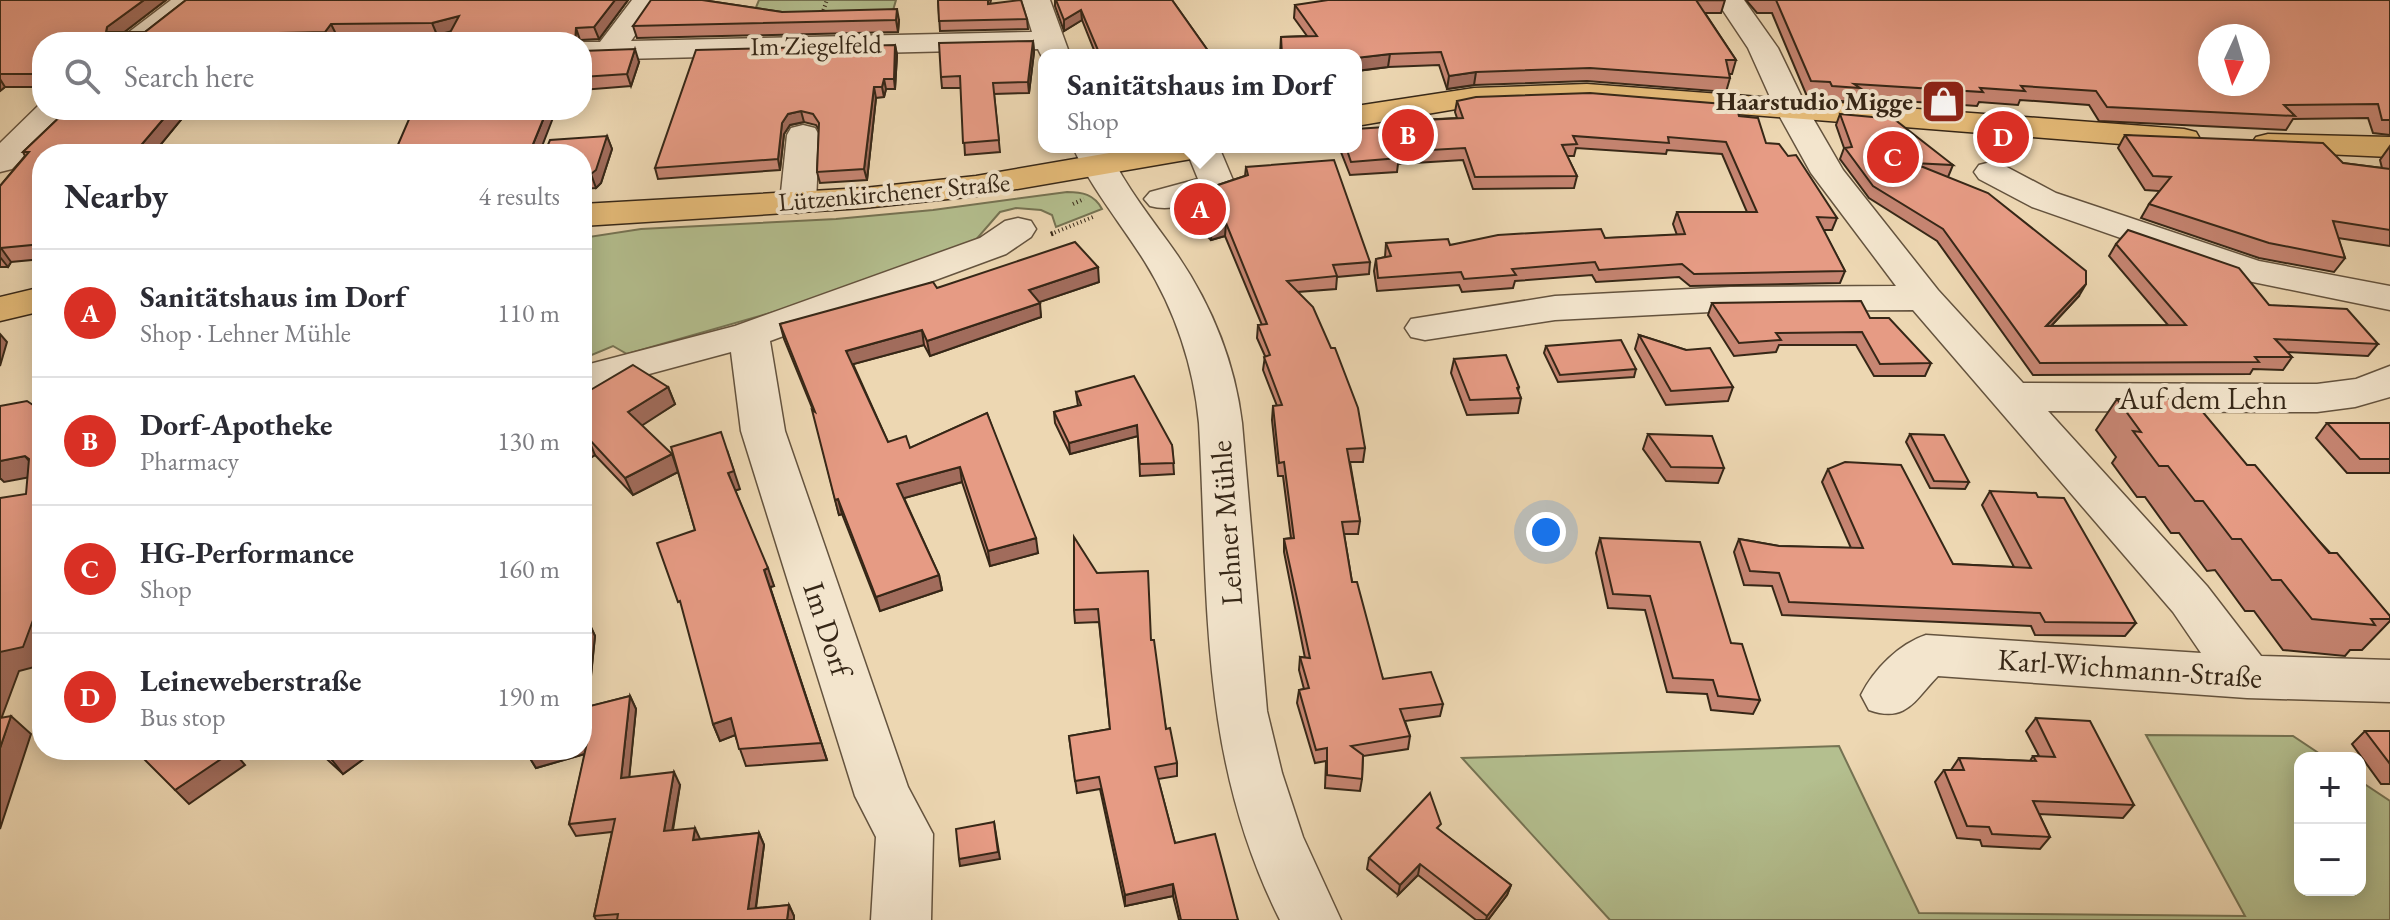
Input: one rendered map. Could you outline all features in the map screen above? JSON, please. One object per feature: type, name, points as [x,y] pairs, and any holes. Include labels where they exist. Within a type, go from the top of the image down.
[{"type":"main road","points":[[1362,115],[1435,101],[1542,92],[1650,96],[2225,142],[2390,147]]},
{"type":"main road","name":"Lützenkirchener Straße","points":[[592,214],[798,202],[976,186],[1117,180],[1187,153]]},
{"type":"main road","points":[[0,309],[32,301]]},
{"type":"street","points":[[145,32],[189,0]]},
{"type":"street","points":[[596,51],[646,0]]},
{"type":"street","points":[[1036,0],[1052,48]]},
{"type":"street","points":[[1730,0],[1766,53],[1791,108],[1828,173],[1924,298],[2190,599],[2247,677]]},
{"type":"street","name":"Im Ziegelfeld","points":[[596,51],[1052,48]]},
{"type":"street","points":[[1733,53],[1766,53]]},
{"type":"street","points":[[0,162],[42,120]]},
{"type":"street","points":[[798,202],[803,135]]},
{"type":"street","points":[[1117,180],[1218,185],[1205,153]]},
{"type":"street","points":[[1991,172],[2044,200],[2251,271],[2390,298]]},
{"type":"street","name":"Lehner Mühle","points":[[1117,180],[1151,244],[1178,286],[1199,334],[1214,383],[1228,523],[1237,686],[1249,748],[1268,816],[1298,899],[1311,920]]},
{"type":"street","points":[[592,376],[749,335],[993,246],[1018,229]]},
{"type":"street","points":[[1425,328],[1555,308],[1730,299],[1924,298]]},
{"type":"street","name":"Im Dorf","points":[[749,335],[763,431],[883,796],[905,834],[901,920]]},
{"type":"street","name":"Auf dem Lehn","points":[[2012,397],[2317,398],[2350,394],[2382,385],[2390,379]]},
{"type":"street","name":"Karl-Wichmann-Straße","points":[[1887,695],[1926,655],[2247,677],[2390,681]]},
{"type":"path","points":[[1018,229],[1046,236],[1117,180]]},
{"type":"green space","points":[[759,0],[896,0],[890,21],[750,22]]},
{"type":"green space","points":[[1067,192],[1087,195],[1102,209],[1056,227],[1052,215],[1041,210],[1016,208],[1000,212],[974,242],[819,299],[627,354],[613,346],[592,355],[592,236],[641,229],[836,219]]},
{"type":"green space","points":[[2146,735],[2293,736],[2317,752],[2294,752],[2294,896],[2366,896],[2366,785],[2390,801],[2390,920],[1610,920],[1462,758],[1839,746],[1919,913],[2245,916]]},
{"type":"building","points":[[0,0],[144,0],[107,27],[106,32],[32,32],[32,74],[0,74]]},
{"type":"building","points":[[186,0],[615,0],[594,27],[576,28],[576,32],[450,32],[459,16],[432,23],[331,24],[325,32],[145,32]]},
{"type":"building","points":[[651,0],[702,0],[782,12],[897,9],[896,20],[633,26]]},
{"type":"building","points":[[938,0],[988,0],[988,4],[1021,0],[1027,19],[939,21]]},
{"type":"building","points":[[1056,0],[1172,0],[1207,49],[1097,49],[1081,10],[1064,20]]},
{"type":"building","points":[[1328,0],[1696,0],[1736,60],[1726,60],[1730,78],[1590,68],[1476,72],[1449,76],[1441,52],[1362,57],[1362,49],[1282,49],[1281,37],[1317,36],[1295,5]]},
{"type":"building","points":[[1776,0],[2390,0],[2390,120],[2382,120],[2378,104],[2284,105],[2295,116],[2107,107],[2096,91],[2021,86],[2025,91],[1980,88],[1983,92],[1854,84],[1860,88],[1832,86],[1830,82],[1811,81]]},
{"type":"building","points":[[1033,41],[1028,82],[993,83],[999,140],[963,143],[960,76],[941,77],[939,43]]},
{"type":"building","points":[[895,45],[894,79],[884,79],[882,87],[874,87],[864,169],[817,172],[819,123],[813,114],[801,111],[788,114],[782,123],[778,159],[655,168],[696,50]]},
{"type":"building","points":[[635,49],[627,74],[592,76],[592,51]]},
{"type":"building","points":[[1590,93],[1736,105],[1739,116],[1758,118],[1766,143],[1779,144],[1788,156],[1796,155],[1837,218],[1817,217],[1845,271],[1694,274],[1682,264],[1599,270],[1595,262],[1512,269],[1516,275],[1464,279],[1461,272],[1378,278],[1376,259],[1391,256],[1386,243],[1448,239],[1450,245],[1498,235],[1601,229],[1605,238],[1685,234],[1677,212],[1757,212],[1726,142],[1668,137],[1669,143],[1573,136],[1577,144],[1562,145],[1577,176],[1475,177],[1465,148],[1396,152],[1383,122],[1463,118],[1457,101],[1476,97]]},
{"type":"building","points":[[1840,114],[1894,119],[1953,165],[1913,163],[1988,193],[2086,271],[2086,284],[2046,326],[2186,325],[2116,244],[2128,230],[2239,268],[2269,305],[2347,309],[2378,344],[2275,339],[2292,357],[2255,357],[2259,362],[2040,363],[1943,229],[1873,186],[1845,148],[1852,147]]},
{"type":"building","points":[[57,120],[162,120],[142,144],[32,144],[32,245],[0,250],[0,186],[29,152],[23,152]]},
{"type":"building","points":[[409,120],[543,120],[533,144],[398,144]]},
{"type":"building","points":[[1385,127],[1399,158],[1351,162],[1348,153],[1362,153],[1362,129]]},
{"type":"building","points":[[2125,135],[2323,143],[2343,163],[2390,169],[2390,230],[2333,221],[2345,258],[2269,243],[2149,204],[2171,177],[2153,176]]},
{"type":"building","points":[[607,136],[596,170],[592,173],[592,144],[548,144],[550,140]]},
{"type":"building","points":[[1334,160],[1370,262],[1333,265],[1337,276],[1287,281],[1313,307],[1331,348],[1335,348],[1358,408],[1365,448],[1347,449],[1360,521],[1342,522],[1352,582],[1357,582],[1383,679],[1431,672],[1443,704],[1400,709],[1410,736],[1351,746],[1363,755],[1362,779],[1327,775],[1327,748],[1316,750],[1299,690],[1309,688],[1300,657],[1310,658],[1284,539],[1294,538],[1284,462],[1279,463],[1273,406],[1282,405],[1264,357],[1270,355],[1258,325],[1267,324],[1226,223],[1212,227],[1182,197],[1248,175],[1246,167]]},
{"type":"building","points":[[1075,242],[1098,267],[1029,290],[1040,303],[927,341],[922,330],[846,351],[888,442],[906,436],[910,448],[987,413],[1036,538],[988,551],[960,467],[897,484],[939,575],[876,597],[838,499],[835,500],[812,410],[815,412],[780,324],[933,282],[937,288]]},
{"type":"building","points":[[1861,301],[1870,318],[1889,318],[1931,363],[1880,364],[1862,332],[1776,333],[1781,340],[1739,343],[1712,303]]},
{"type":"building","points":[[1639,335],[1686,350],[1710,348],[1733,387],[1671,391]]},
{"type":"building","points":[[1621,340],[1636,369],[1560,375],[1546,346]]},
{"type":"building","points":[[1506,355],[1521,398],[1470,400],[1454,359]]},
{"type":"building","points":[[633,365],[668,387],[628,412],[672,454],[625,478],[592,442],[592,389]]},
{"type":"building","points":[[1134,376],[1172,445],[1174,463],[1140,464],[1137,425],[1069,443],[1054,412],[1081,405],[1076,392]]},
{"type":"building","points":[[2117,399],[2192,399],[2247,465],[2255,465],[2329,553],[2337,553],[2390,619],[2371,619],[2375,625],[2312,619],[2281,580],[2272,580],[2241,539],[2232,539],[2203,501],[2195,501],[2168,466],[2159,466],[2133,431],[2141,432]]},
{"type":"building","points":[[27,401],[32,404],[32,623],[23,647],[0,652],[0,498],[26,494],[29,459],[25,456],[0,461],[0,406]]},
{"type":"building","points":[[2327,423],[2390,423],[2390,459],[2360,459]]},
{"type":"building","points":[[721,432],[734,471],[728,473],[768,568],[764,570],[821,743],[739,749],[731,718],[713,724],[680,601],[657,543],[695,530],[671,447]]},
{"type":"building","points":[[1648,434],[1712,436],[1724,468],[1671,467]]},
{"type":"building","points":[[1910,434],[1944,435],[1969,482],[1934,481]]},
{"type":"building","points":[[1845,462],[1901,465],[1953,564],[2031,568],[1990,491],[2064,498],[2136,623],[2045,622],[2040,613],[1789,602],[1779,573],[1750,571],[1739,539],[1779,546],[1863,548],[1828,469]]},
{"type":"building","points":[[1074,537],[1097,573],[1148,571],[1151,640],[1154,640],[1166,729],[1170,728],[1177,763],[1155,767],[1175,843],[1215,834],[1238,920],[1181,920],[1173,884],[1125,895],[1099,777],[1075,781],[1069,736],[1110,729],[1098,609],[1074,610]]},
{"type":"building","points":[[1600,538],[1700,542],[1731,643],[1742,644],[1760,700],[1718,696],[1713,680],[1673,678],[1650,596],[1613,594]]},
{"type":"building","points":[[630,696],[621,778],[674,772],[664,831],[695,828],[693,840],[759,833],[748,909],[789,905],[787,920],[617,920],[618,914],[594,916],[615,819],[569,824],[583,760],[592,760],[592,706]]},
{"type":"building","points":[[11,716],[0,748],[0,718]]},
{"type":"building","points":[[2036,718],[2090,721],[2134,805],[2033,801],[2050,837],[1992,834],[1989,827],[1967,826],[1944,770],[1964,770],[1959,758],[2036,761],[2033,756],[2055,757]]},
{"type":"building","points":[[2365,731],[2390,731],[2390,764]]},
{"type":"building","points":[[145,760],[220,760],[175,790]]},
{"type":"building","points":[[1430,793],[1441,824],[1437,828],[1511,885],[1487,916],[1420,864],[1400,885],[1369,858]]},
{"type":"building","points":[[994,822],[998,852],[959,859],[956,829]]},
{"type":"place","name":"Haarstudio Migge","points":[[1944,101]]},
{"type":"place","name":"Dorf-Apotheke","points":[[1408,135]]},
{"type":"place","name":"Leineweberstraße","points":[[2003,137]]},
{"type":"place","name":"HG-Performance","points":[[1893,157]]},
{"type":"place","name":"Sanitätshaus im Dorf","points":[[1200,209]]}]
